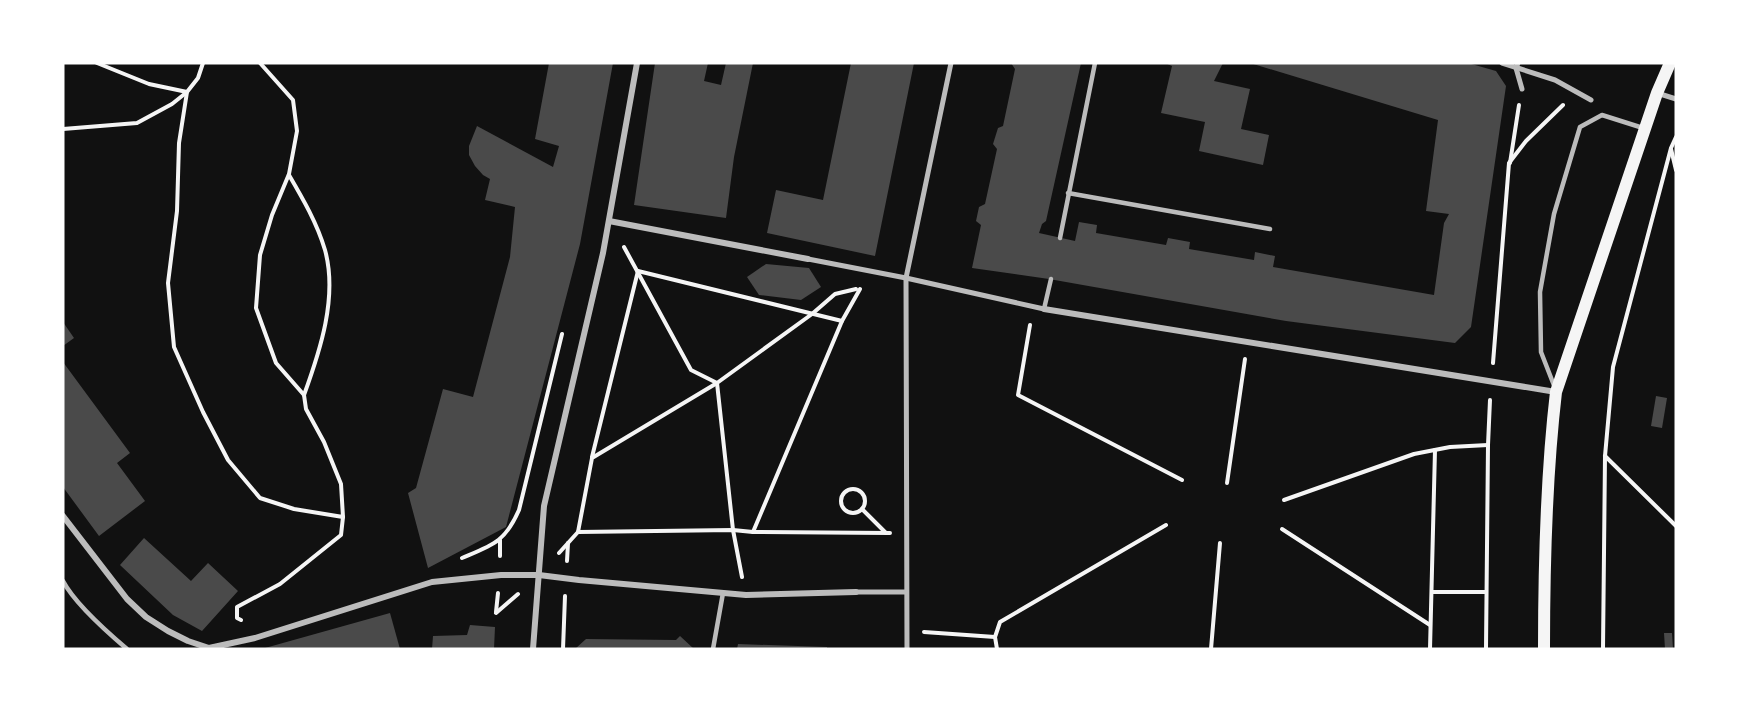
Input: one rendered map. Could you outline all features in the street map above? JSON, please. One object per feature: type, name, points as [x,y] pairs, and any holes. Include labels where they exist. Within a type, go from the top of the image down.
[{"type":"main road","points":[[1544,649],[1546,519],[1556,392],[1657,93],[1670,63]]},
{"type":"street","points":[[533,649],[544,506],[609,220],[638,63]]},
{"type":"street","points":[[907,649],[906,278],[951,63]]},
{"type":"street","points":[[1502,63],[1517,65],[1555,80],[1591,100]]},
{"type":"street","points":[[1517,65],[1521,89]]},
{"type":"street","points":[[1657,93],[1676,99]]},
{"type":"street","points":[[609,220],[906,278],[1044,309],[1556,392]]},
{"type":"street","points":[[64,521],[127,599],[146,617],[188,641],[209,648],[266,635],[432,582],[501,575],[539,575],[746,595],[906,592]]},
{"type":"lane","points":[[1060,238],[1095,63]]},
{"type":"lane","points":[[1556,392],[1541,352],[1540,292],[1554,214],[1580,127],[1602,115],[1646,128]]},
{"type":"lane","points":[[1068,193],[1270,229]]},
{"type":"lane","points":[[1044,309],[1051,279]]},
{"type":"lane","points":[[63,580],[88,612],[127,649]]},
{"type":"lane","points":[[713,649],[723,593]]},
{"type":"path","points":[[97,63],[149,84],[187,92]]},
{"type":"path","points":[[63,129],[137,123],[172,104],[187,92],[198,78],[203,63]]},
{"type":"path","points":[[260,63],[293,100],[297,131],[289,174],[272,215],[260,255],[256,308],[276,363],[304,395]]},
{"type":"path","points":[[1509,163],[1521,89]]},
{"type":"path","points":[[187,92],[179,143],[177,211],[168,283],[174,347],[203,412],[228,460],[260,498],[294,509],[343,517]]},
{"type":"path","points":[[1603,649],[1605,456],[1612,367],[1671,148],[1676,137]]},
{"type":"path","points":[[1671,148],[1676,170]]},
{"type":"path","points":[[244,622],[237,618],[237,607],[280,584],[341,535],[343,517],[341,484],[324,442],[306,409],[304,395],[318,355],[328,305],[325,252],[311,213],[289,174]]},
{"type":"path","points":[[609,220],[691,370],[717,383]]},
{"type":"path","points":[[638,271],[842,321]]},
{"type":"path","points":[[496,613],[539,575],[578,532],[592,458],[638,271]]},
{"type":"path","points":[[592,458],[717,383],[836,294],[861,288],[842,321],[753,532]]},
{"type":"path","points":[[1033,307],[1018,395],[1182,480]]},
{"type":"path","points":[[461,559],[500,540],[511,529],[519,510],[563,330]]},
{"type":"path","points":[[1227,483],[1247,343]]},
{"type":"path","points":[[717,383],[733,530],[746,595]]},
{"type":"path","points":[[1485,649],[1491,383]]},
{"type":"path","points":[[1284,500],[1414,454],[1488,445]]},
{"type":"path","points":[[1430,649],[1435,450]]},
{"type":"path","points":[[1605,456],[1676,526]]},
{"type":"path","points":[[853,489],[860,492],[865,498],[862,509],[855,513],[844,509],[841,498],[853,489]]},
{"type":"path","points":[[862,509],[886,533]]},
{"type":"path","points":[[997,649],[995,637],[1000,622],[1166,525]]},
{"type":"path","points":[[578,532],[733,530],[906,533]]},
{"type":"path","points":[[1282,530],[1430,625]]},
{"type":"path","points":[[1212,649],[1220,543]]},
{"type":"path","points":[[1432,592],[1486,592]]},
{"type":"path","points":[[908,631],[995,637]]},
{"type":"building","points":[[549,63],[613,63],[580,244],[506,527],[428,568],[408,493],[416,488],[443,389],[473,397],[510,257],[515,207],[485,200],[490,179],[475,166],[469,155],[469,146],[477,126],[553,167],[559,146],[535,139]]},
{"type":"building","points":[[655,63],[708,63],[704,81],[721,85],[726,63],[753,63],[734,157],[726,218],[634,205]]},
{"type":"building","points":[[851,63],[914,63],[875,256],[767,233],[776,190],[823,200]]},
{"type":"building","points":[[1011,63],[1081,63],[1046,221],[1042,224],[1039,233],[1075,241],[1079,222],[1097,225],[1096,233],[1166,245],[1168,238],[1190,242],[1189,249],[1254,260],[1255,252],[1275,256],[1273,267],[1434,295],[1444,223],[1449,214],[1426,211],[1438,120],[1250,63],[1468,63],[1496,71],[1506,86],[1471,327],[1455,343],[1286,321],[1049,279],[972,268],[981,225],[976,221],[979,207],[985,204],[997,149],[993,144],[998,128],[1003,126],[1015,69]]},
{"type":"building","points":[[1165,63],[1223,63],[1214,81],[1250,89],[1241,129],[1269,135],[1263,165],[1199,151],[1205,122],[1161,113],[1172,66]]},
{"type":"building","points":[[766,264],[809,268],[821,287],[801,300],[759,295],[747,277]]},
{"type":"building","points":[[63,322],[74,338],[63,346]]},
{"type":"building","points":[[63,362],[130,453],[117,463],[145,501],[99,536],[63,487]]},
{"type":"building","points":[[1656,396],[1667,398],[1662,428],[1651,426]]},
{"type":"building","points":[[144,538],[191,581],[208,563],[238,591],[202,631],[173,615],[120,565]]},
{"type":"building","points":[[390,613],[400,649],[265,649],[265,648]]},
{"type":"building","points":[[470,625],[495,627],[494,649],[432,649],[433,636],[467,635]]},
{"type":"building","points":[[1664,633],[1672,633],[1673,649],[1665,649]]},
{"type":"building","points":[[680,636],[694,649],[575,649],[586,639],[676,640]]},
{"type":"building","points":[[738,644],[827,647],[827,649],[737,649]]}]
